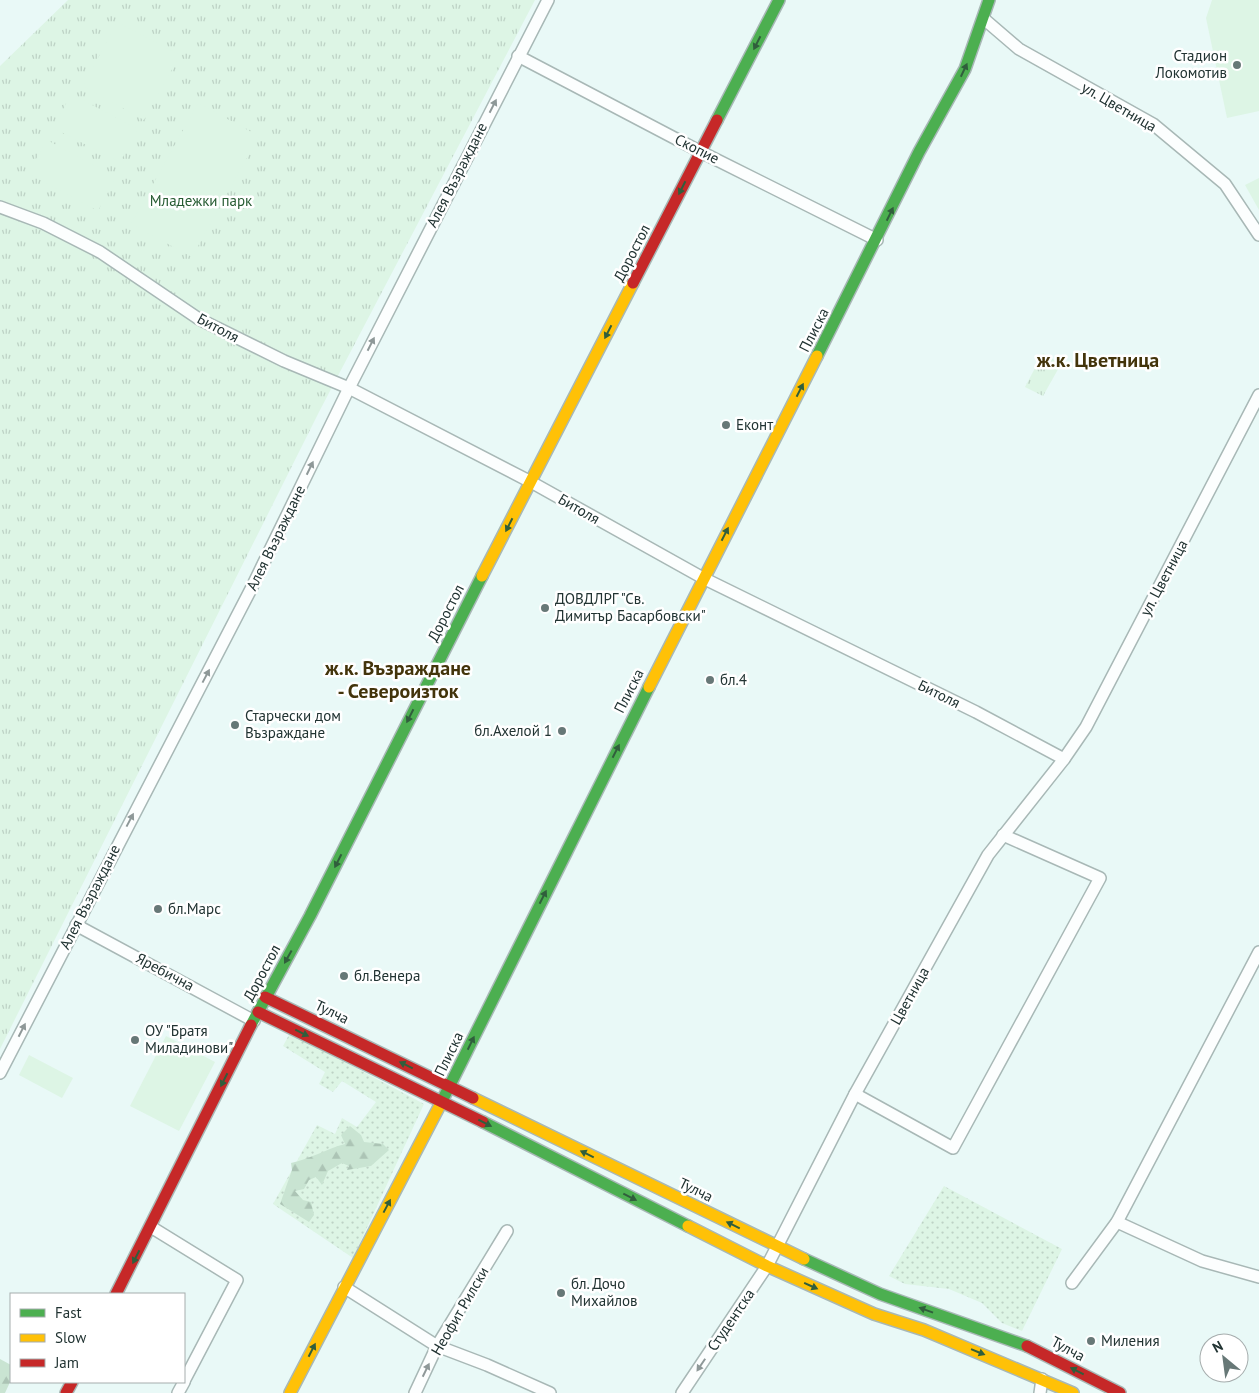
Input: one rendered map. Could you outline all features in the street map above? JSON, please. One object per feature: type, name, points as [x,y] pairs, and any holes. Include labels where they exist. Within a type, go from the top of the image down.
[{"type":"main road","name":"Доростол","points":[[117,1293],[256,1016],[310,916],[779,0]]},
{"type":"main road","name":"Плиска","points":[[290,1393],[450,1086],[702,578],[877,240],[919,152],[965,68],[984,19],[988,0]]},
{"type":"main road","name":"Тулча","points":[[266,997],[777,1246],[880,1294],[1037,1350],[1120,1393]]},
{"type":"main road","points":[[256,1016],[442,1101],[767,1266],[874,1314],[924,1330],[1073,1393]]},
{"type":"street","name":"Алея Възраждане","points":[[0,1073],[251,589],[349,388],[548,0]]},
{"type":"street","name":"ул. Цветница","points":[[984,19],[1019,49],[1153,124],[1224,184],[1259,235]]},
{"type":"street","name":"Скопие","points":[[518,56],[701,152],[877,240]]},
{"type":"street","name":"Битоля","points":[[0,207],[43,223],[100,252],[199,319],[284,361],[349,388],[531,482],[702,578],[976,712],[1064,759]]},
{"type":"street","name":"ул. Цветница","points":[[1064,759],[1090,718],[1259,395]]},
{"type":"street","name":"Цветница","points":[[777,1246],[855,1094],[988,855],[1064,759]]},
{"type":"street","points":[[855,1094],[953,1148],[1100,878],[1003,835]]},
{"type":"street","name":"Яребична","points":[[76,925],[256,1016]]},
{"type":"street","points":[[1072,1283],[1117,1222],[1259,952]]},
{"type":"street","points":[[1117,1222],[1202,1261],[1259,1277]]},
{"type":"street","points":[[151,1227],[237,1280],[185,1380]]},
{"type":"street","name":"Неофит Рилски","points":[[415,1393],[437,1346],[508,1231]]},
{"type":"street","name":"Студентска","points":[[682,1393],[767,1266],[777,1246]]},
{"type":"street","points":[[344,1287],[437,1346],[488,1364],[550,1393]]},
{"type":"street","points":[[1040,1393],[1042,1379]]},
{"type":"green space","name":"Младежки парк","points":[[68,0],[535,0],[319,412],[0,1049],[0,66]]},
{"type":"green space","name":"Стадион Локомотив","points":[[1212,0],[1259,0],[1259,111],[1227,118],[1206,18]]},
{"type":"green space","points":[[117,22],[180,55],[144,120],[83,86]]},
{"type":"green space","points":[[71,94],[138,129],[120,162],[53,128]]},
{"type":"green space","points":[[198,103],[259,136],[192,257],[131,224]]},
{"type":"green space","points":[[47,140],[116,177],[98,211],[28,173]]},
{"type":"green space","points":[[1259,178],[1259,210],[1245,185]]},
{"type":"green space","points":[[1043,353],[1061,364],[1043,396],[1025,387]]},
{"type":"green space","points":[[290,1033],[424,1104],[353,1258],[273,1204],[317,1125],[335,1134],[342,1118],[357,1127],[376,1102],[342,1081],[333,1092],[319,1084],[325,1072],[283,1046]]},
{"type":"green space","points":[[166,1036],[215,1062],[179,1131],[130,1106]]},
{"type":"green space","points":[[29,1055],[73,1078],[62,1098],[19,1075]]},
{"type":"green space","points":[[350,1126],[361,1135],[364,1142],[383,1144],[389,1150],[371,1166],[347,1170],[349,1166],[342,1163],[328,1171],[322,1185],[316,1177],[309,1180],[304,1189],[295,1191],[303,1200],[311,1202],[314,1215],[309,1222],[280,1204],[292,1170],[291,1163],[345,1144],[341,1135]]},
{"type":"green space","points":[[944,1186],[1062,1249],[1022,1331],[1002,1323],[982,1303],[949,1289],[905,1284],[889,1276]]},
{"type":"green space","points":[[0,1359],[10,1364],[10,1382],[5,1393],[0,1393]]},
{"type":"traffic: fast","points":[[717,120],[779,0]]},
{"type":"traffic: fast","points":[[817,356],[919,152],[965,69],[989,0]]},
{"type":"traffic: fast","points":[[251,1025],[310,916],[482,576]]},
{"type":"traffic: fast","points":[[440,1105],[649,687]]},
{"type":"traffic: fast","points":[[483,1122],[688,1226]]},
{"type":"traffic: fast","points":[[804,1259],[880,1294],[1027,1346]]},
{"type":"traffic: slow","points":[[482,576],[633,283]]},
{"type":"traffic: slow","points":[[649,687],[817,356]]},
{"type":"traffic: slow","points":[[473,1098],[804,1259]]},
{"type":"traffic: slow","points":[[290,1393],[440,1105]]},
{"type":"traffic: slow","points":[[688,1226],[767,1266],[874,1314],[924,1330],[1073,1393]]},
{"type":"traffic: jam","points":[[633,283],[717,120]]},
{"type":"traffic: jam","points":[[265,997],[473,1098]]},
{"type":"traffic: jam","points":[[258,1012],[483,1122]]},
{"type":"traffic: jam","points":[[117,1293],[251,1025]]},
{"type":"traffic: jam","points":[[1027,1346],[1120,1393]]},
{"type":"traffic: jam","points":[[66,1393],[71,1383]]},
{"type":"place","name":"Стадион Локомотив","points":[[1237,65]]},
{"type":"place","name":"Еконт","points":[[726,425]]},
{"type":"place","name":"ДОВДЛРГ \"Св. Димитър Басарбовски\"","points":[[545,608]]},
{"type":"place","name":"бл.4","points":[[710,680]]},
{"type":"place","name":"Старчески дом Възраждане","points":[[235,725]]},
{"type":"place","name":"бл.Ахелой 1","points":[[562,731]]},
{"type":"place","name":"бл.Марс","points":[[158,909]]},
{"type":"place","name":"бл.Венера","points":[[344,976]]},
{"type":"place","name":"ОУ \"Братя Миладинови\"","points":[[135,1040]]},
{"type":"place","name":"бл. Дочо Михайлов","points":[[561,1293]]},
{"type":"place","name":"Миления","points":[[1091,1341]]},
{"type":"district","name":"ж.к. Цветница","points":[[1098,360]]},
{"type":"district","name":"ж.к. Възраждане - Североизток","points":[[398,680]]}]
